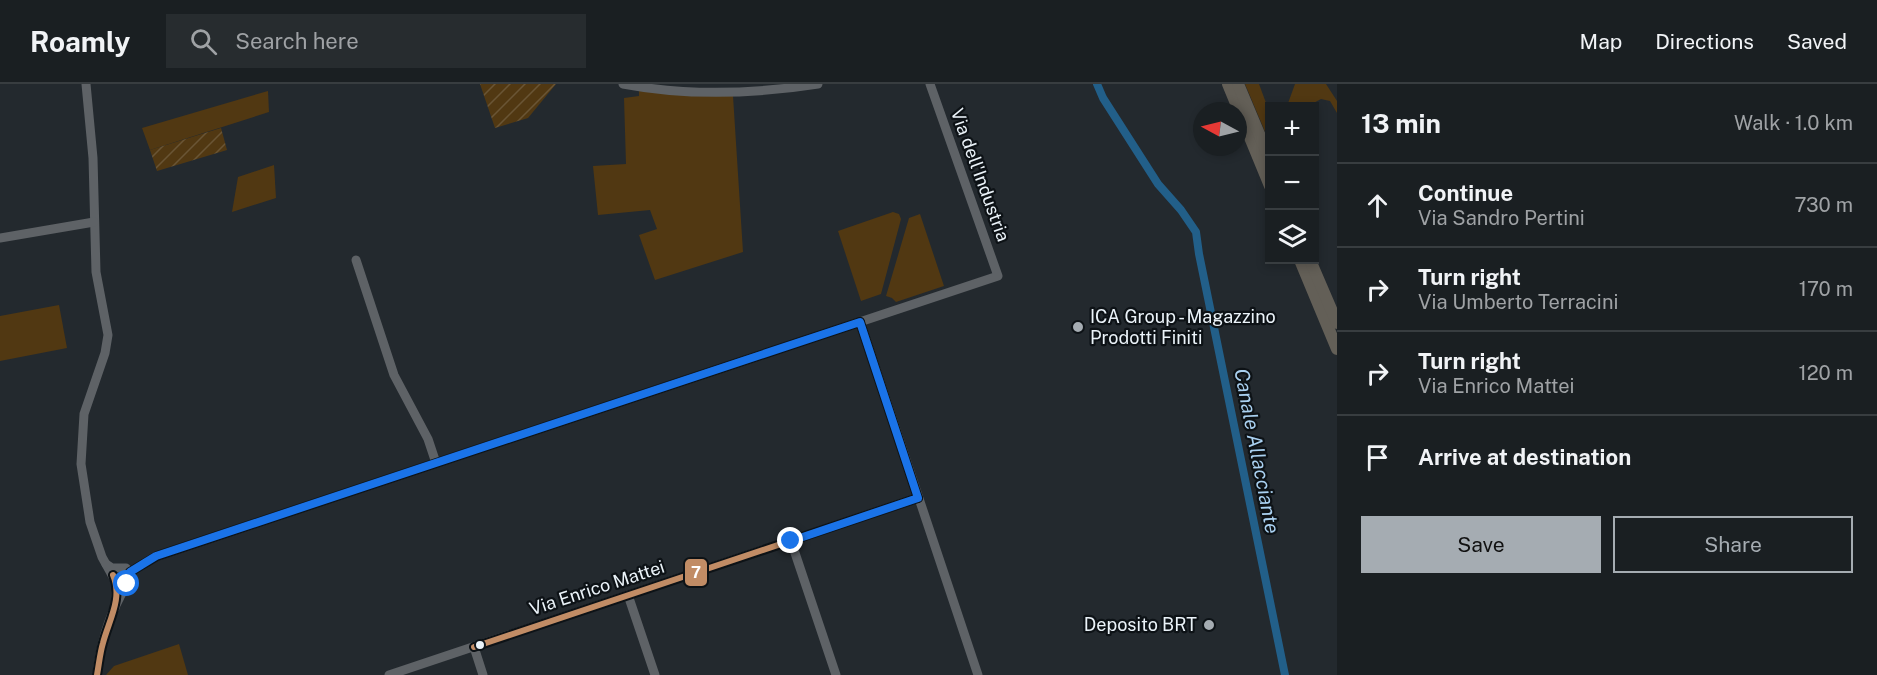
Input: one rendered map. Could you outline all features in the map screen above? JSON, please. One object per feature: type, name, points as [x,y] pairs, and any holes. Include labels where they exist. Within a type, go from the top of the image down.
[{"type":"highway","points":[[1228,84],[1267,156]]},
{"type":"highway","points":[[1238,84],[1265,174]]},
{"type":"highway","points":[[1302,264],[1337,349]]},
{"type":"highway","points":[[1312,264],[1337,323]]},
{"type":"street","points":[[86,84],[93,165],[96,273],[108,335],[105,353],[84,414],[81,464],[90,522],[99,549],[106,564],[112,568],[122,586],[127,584]]},
{"type":"street","points":[[622,84],[714,93],[760,91],[818,84]]},
{"type":"street","name":"Via dell'Industria","points":[[860,322],[998,276],[930,84]]},
{"type":"street","points":[[0,238],[94,222]]},
{"type":"street","points":[[356,260],[394,375],[428,439],[436,463]]},
{"type":"street","points":[[130,572],[156,556],[860,322],[978,675]]},
{"type":"street","name":"Via Enrico Mattei","points":[[389,675],[918,498]]},
{"type":"street","points":[[791,541],[836,675]]},
{"type":"street","points":[[97,675],[103,642],[115,608],[131,577],[130,572],[124,567],[116,576],[115,608]]},
{"type":"street","points":[[628,595],[655,675]]},
{"type":"street","points":[[474,647],[483,675]]},
{"type":"shaded area","points":[[480,84],[556,84],[528,118],[495,128]]},
{"type":"shaded area","points":[[1245,84],[1259,84],[1266,102],[1265,132]]},
{"type":"shaded area","points":[[1295,84],[1326,84],[1337,101],[1337,113],[1330,101],[1321,99],[1315,102],[1288,102]]},
{"type":"shaded area","points":[[268,91],[269,112],[150,150],[142,128]]},
{"type":"shaded area","points":[[639,91],[733,96],[743,252],[655,280],[639,235],[657,229],[650,210],[598,215],[593,166],[626,164],[624,98],[639,96]]},
{"type":"shaded area","points":[[221,128],[227,150],[157,171],[150,150]]},
{"type":"shaded area","points":[[274,165],[276,198],[232,212],[238,177]]},
{"type":"shaded area","points":[[893,212],[899,214],[901,219],[881,294],[861,301],[838,231]]},
{"type":"shaded area","points":[[920,214],[944,286],[896,302],[886,296],[909,218]]},
{"type":"shaded area","points":[[59,305],[67,348],[0,361],[0,316]]},
{"type":"shaded area","points":[[179,644],[188,675],[106,675],[114,666]]},
{"type":"waterway","name":"Canale Allacciante","points":[[1097,84],[1103,98],[1158,184],[1181,210],[1196,232],[1285,675]]},
{"type":"transit line","name":"7","points":[[860,322],[918,498]]},
{"type":"transit line","name":"7","points":[[130,572],[157,556],[860,322]]},
{"type":"transit line","name":"7","points":[[474,647],[918,498]]},
{"type":"transit line","name":"7","points":[[97,675],[102,647],[116,601],[116,584],[113,575]]},
{"type":"place","name":"ICA Group - Magazzino Prodotti Finiti","points":[[1078,327]]},
{"type":"place","name":"Deposito BRT","points":[[1209,625]]},
{"type":"route","points":[[127,584],[131,577],[130,572],[156,556],[860,322],[918,498],[791,541]]}]
